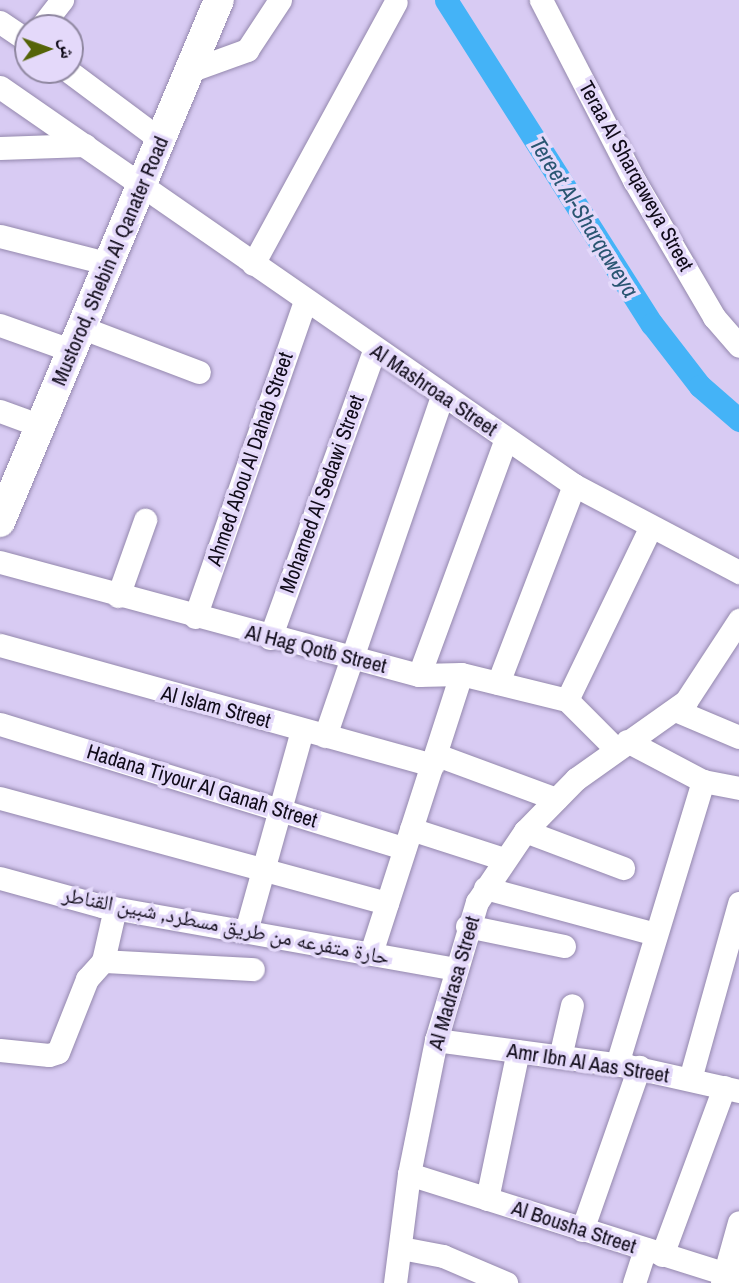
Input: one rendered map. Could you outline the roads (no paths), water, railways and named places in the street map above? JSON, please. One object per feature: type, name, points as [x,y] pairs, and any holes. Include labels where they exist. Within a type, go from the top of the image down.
[{"type":"main road","name":"Mustorod, Shebin Al Qanater Road","points":[[0,522],[192,70],[219,0]]},
{"type":"street","points":[[51,14],[62,0]]},
{"type":"street","points":[[192,70],[247,50],[280,0]]},
{"type":"street","name":"Teraa Al Sharqaweya Street","points":[[541,0],[634,180],[714,317],[739,346]]},
{"type":"street","points":[[253,264],[396,2]]},
{"type":"street","points":[[84,83],[161,140]]},
{"type":"street","name":"Al Mashroaa Street","points":[[0,87],[374,351],[574,485],[650,528],[739,572]]},
{"type":"street","points":[[0,148],[85,145]]},
{"type":"street","points":[[0,236],[110,264]]},
{"type":"street","name":"Ahmed Abou Al Dahab Street","points":[[195,617],[304,301]]},
{"type":"street","points":[[0,325],[78,340],[199,372]]},
{"type":"street","name":"Mohamed Al Sedawi Street","points":[[270,638],[374,351]]},
{"type":"street","points":[[325,736],[349,657],[442,396]]},
{"type":"street","points":[[0,411],[41,426]]},
{"type":"street","points":[[419,675],[506,439]]},
{"type":"street","points":[[498,683],[574,485]]},
{"type":"street","points":[[118,596],[145,520]]},
{"type":"street","points":[[650,528],[567,700],[621,745],[703,781],[739,788]]},
{"type":"street","name":"Al Hag Qotb Street","points":[[0,562],[270,638],[419,675],[461,674],[567,700]]},
{"type":"street","name":"Al Madrasa Street","points":[[395,1283],[409,1174],[436,1040],[467,926],[485,888],[525,831],[556,800],[621,745],[675,710],[714,662],[739,620]]},
{"type":"street","name":"Al Islam Street","points":[[0,645],[302,730],[435,760],[556,800]]},
{"type":"street","points":[[371,953],[461,674]]},
{"type":"street","points":[[675,710],[739,737]]},
{"type":"street","name":"Hadana Tiyour Al Ganah Street","points":[[0,724],[280,810],[504,859]]},
{"type":"street","points":[[246,931],[302,730]]},
{"type":"street","points":[[582,1230],[628,1066],[656,934],[703,781]]},
{"type":"street","points":[[0,798],[387,903]]},
{"type":"street","points":[[525,831],[622,868]]},
{"type":"street","name":"حارة متفرعه من طريق مسطرد, شبين القناطر","points":[[0,878],[115,908],[454,969]]},
{"type":"street","points":[[485,888],[656,934]]},
{"type":"street","points":[[690,1079],[739,903]]},
{"type":"street","points":[[0,1050],[49,1055],[58,1052],[88,979],[103,961],[115,908]]},
{"type":"street","points":[[467,926],[564,946]]},
{"type":"street","points":[[103,961],[253,969]]},
{"type":"street","points":[[560,1057],[572,1005]]},
{"type":"street","name":"Amr Ibn Al Aas Street","points":[[436,1040],[628,1066],[732,1089]]},
{"type":"street","points":[[487,1199],[518,1052]]},
{"type":"street","points":[[634,1283],[653,1252],[732,1089]]},
{"type":"street","name":"Al Bousha Street","points":[[409,1174],[728,1278]]},
{"type":"street","points":[[728,1278],[739,1222]]},
{"type":"street","points":[[401,1248],[443,1256],[506,1283]]},
{"type":"waterway","name":"Tereet Al-Sharqaweya","points":[[446,0],[652,324],[700,386],[739,420]]}]
